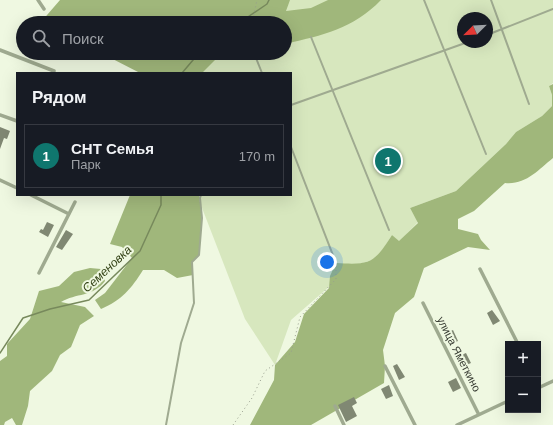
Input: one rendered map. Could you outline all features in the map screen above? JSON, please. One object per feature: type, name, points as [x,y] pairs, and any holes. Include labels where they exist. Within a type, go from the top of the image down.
[{"type":"street","points":[[38,0],[44,9]]},
{"type":"street","points":[[0,50],[16,56]]},
{"type":"street","points":[[26,60],[54,71]]},
{"type":"street","points":[[0,115],[16,121]]},
{"type":"street","points":[[0,180],[16,188]]},
{"type":"street","points":[[33,196],[69,214]]},
{"type":"street","points":[[39,273],[75,202]]},
{"type":"street","points":[[480,269],[516,341]]},
{"type":"street","name":"улица Яметкино","points":[[423,303],[478,413]]},
{"type":"street","points":[[385,366],[415,425]]},
{"type":"street","points":[[541,386],[553,381]]},
{"type":"street","points":[[457,425],[478,413],[505,402]]},
{"type":"street","points":[[335,406],[344,425]]},
{"type":"lane","points":[[424,0],[486,154]]},
{"type":"lane","points":[[491,0],[529,104]]},
{"type":"lane","points":[[493,33],[553,9]]},
{"type":"lane","points":[[311,37],[334,90],[389,230]]},
{"type":"lane","points":[[292,105],[457,46]]},
{"type":"lane","points":[[257,60],[262,72]]},
{"type":"lane","points":[[292,150],[336,263]]},
{"type":"lane","points":[[166,425],[181,343],[194,303],[192,262],[199,255],[202,218],[201,196]]},
{"type":"path","points":[[253,16],[257,0]]},
{"type":"path","points":[[233,425],[252,398],[265,371],[291,353],[300,317],[336,279],[336,263]]},
{"type":"green space","points":[[60,0],[290,0],[286,11],[311,8],[328,0],[381,0],[360,18],[337,30],[292,42],[292,16],[46,16]]},
{"type":"green space","points":[[163,0],[553,0],[553,83],[549,86],[552,95],[552,106],[542,116],[516,132],[506,144],[456,191],[410,208],[418,222],[399,242],[392,235],[378,255],[368,261],[355,264],[291,320],[275,365],[245,319],[197,196],[292,196],[292,72],[173,72],[171,60],[292,60],[292,16],[248,16]]},
{"type":"green space","points":[[115,60],[215,60],[203,72],[138,72]]},
{"type":"green space","points":[[553,84],[553,158],[531,176],[519,182],[505,183],[474,211],[458,219],[458,229],[478,234],[490,250],[468,247],[424,268],[414,297],[395,313],[383,350],[385,366],[384,383],[311,425],[250,425],[274,380],[275,365],[295,342],[304,314],[329,288],[330,276],[336,263],[356,264],[370,261],[386,245],[392,235],[399,241],[418,223],[410,208],[456,191],[506,144],[516,132],[542,116],[552,106],[552,95],[549,86]]},
{"type":"green space","points":[[130,196],[199,196],[202,218],[199,255],[192,262],[193,275],[177,278],[164,270],[143,270],[134,283],[120,298],[101,309],[95,300],[105,293],[132,258],[122,247],[110,244]]},
{"type":"green space","points":[[90,268],[101,269],[105,281],[95,290],[61,302],[85,307],[94,316],[80,325],[71,347],[60,355],[52,371],[30,391],[28,406],[22,425],[16,425],[12,418],[5,422],[4,425],[0,425],[0,361],[7,356],[7,344],[30,319],[39,291],[59,286],[74,272]]},
{"type":"building","points":[[0,127],[10,131],[7,139],[4,138],[0,149]]},
{"type":"building","points":[[47,222],[54,225],[48,237],[39,232],[41,229],[43,230]]},
{"type":"building","points":[[66,230],[73,234],[62,250],[56,247]]},
{"type":"building","points":[[492,310],[500,321],[493,325],[487,313]]},
{"type":"building","points":[[453,330],[458,341],[451,344],[444,334]]},
{"type":"building","points":[[466,353],[471,363],[464,366],[459,356]]},
{"type":"building","points":[[397,364],[405,377],[399,380],[393,366]]},
{"type":"building","points":[[456,378],[461,388],[453,392],[448,382]]},
{"type":"building","points":[[389,385],[393,396],[386,399],[381,389]]},
{"type":"building","points":[[354,397],[357,403],[352,406],[357,416],[346,422],[338,405]]},
{"type":"waterway","name":"Семеновка","points":[[249,16],[267,4],[269,0]]},
{"type":"waterway","name":"Семеновка","points":[[183,72],[193,60]]},
{"type":"waterway","name":"Семеновка","points":[[0,353],[23,318],[50,309],[89,300],[140,251],[161,205],[161,196]]},
{"type":"place","name":"СНТ Семья","points":[[388,161]]}]
